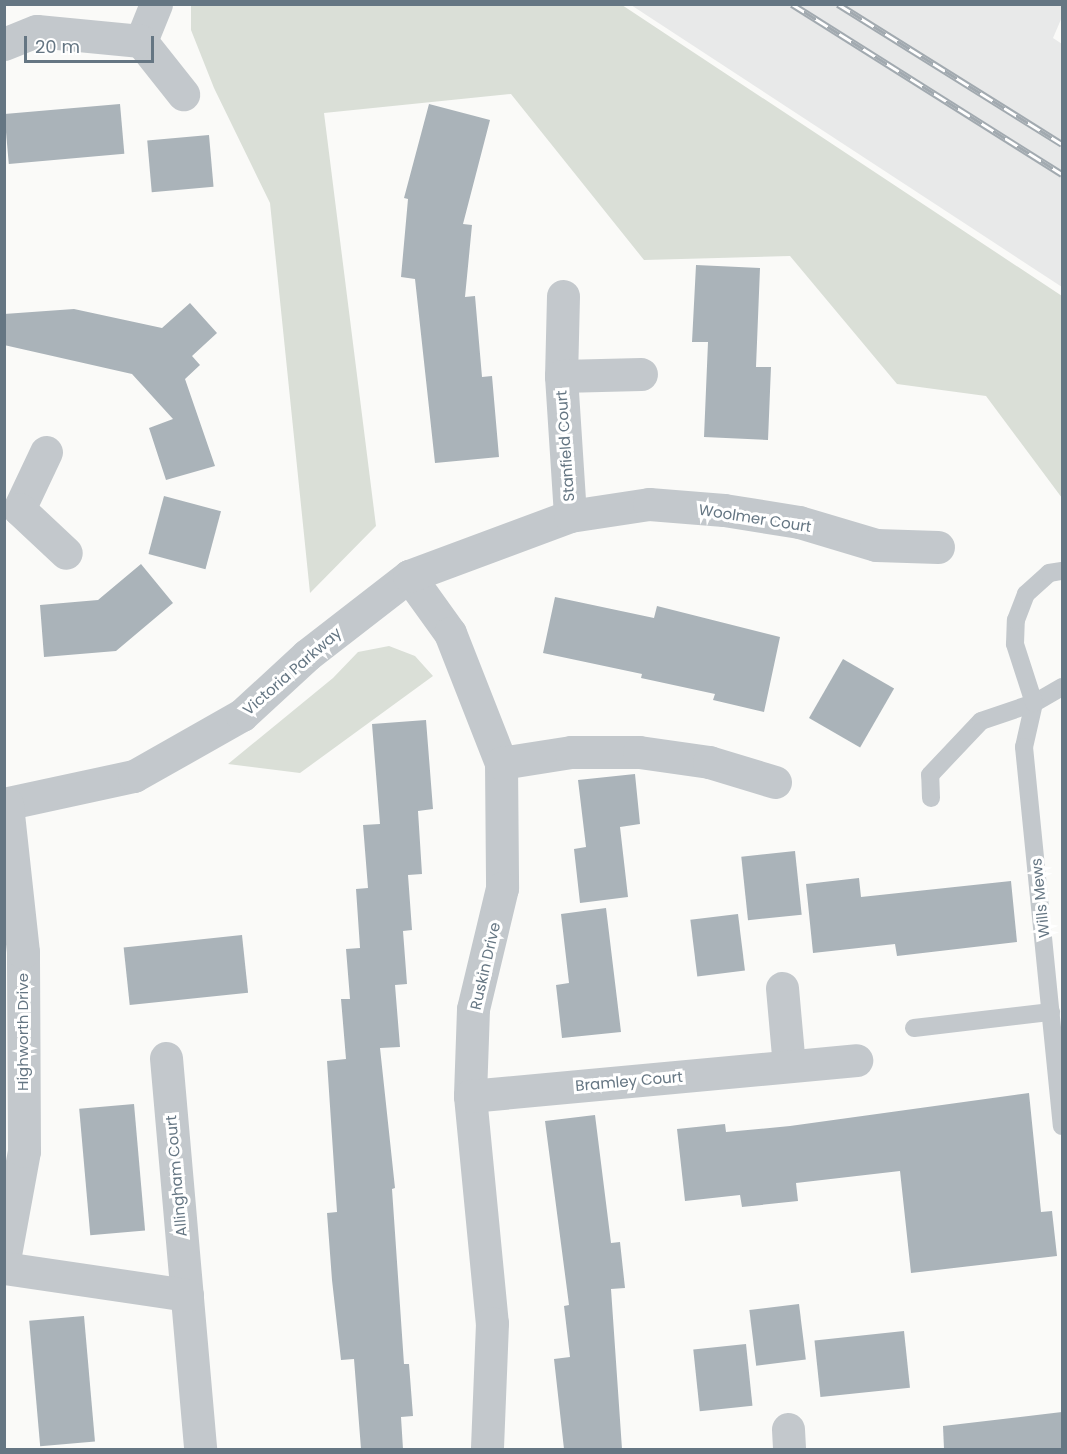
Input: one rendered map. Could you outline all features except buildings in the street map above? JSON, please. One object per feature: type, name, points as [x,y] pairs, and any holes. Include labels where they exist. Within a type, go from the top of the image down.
[{"type":"street","points":[[141,41],[156,4]]},
{"type":"street","points":[[4,44],[37,31],[141,41],[183,94]]},
{"type":"street","name":"Stanfield Court","points":[[563,296],[561,376],[570,516]]},
{"type":"street","name":"Stanfield Court","points":[[561,376],[641,374]]},
{"type":"street","points":[[46,452],[12,509],[66,553]]},
{"type":"street","name":"Woolmer Court","points":[[570,516],[649,504],[724,510],[799,522],[876,545],[938,547]]},
{"type":"street","name":"Victoria Parkway","points":[[6,804],[134,776],[242,715],[307,655],[409,576],[570,516]]},
{"type":"street","name":"Ruskin Drive","points":[[409,576],[450,633],[501,763],[502,888],[473,1009],[470,1096],[492,1323],[487,1449]]},
{"type":"street","points":[[501,763],[571,752],[639,752],[709,762],[776,783]]},
{"type":"street","name":"Highworth Drive","points":[[4,1260],[24,1150],[23,952],[6,804]]},
{"type":"street","points":[[782,988],[789,1066]]},
{"type":"street","name":"Allingham Court","points":[[166,1058],[200,1449]]},
{"type":"street","name":"Bramley Court","points":[[470,1096],[856,1060]]},
{"type":"street","points":[[4,1268],[187,1294]]},
{"type":"lane","points":[[1034,703],[1014,644],[1016,620],[1026,594],[1049,573],[1062,571]]},
{"type":"lane","points":[[931,798],[930,775],[981,721],[1034,703],[1062,687]]},
{"type":"lane","name":"Wills Mews","points":[[1034,703],[1024,747],[1062,1126]]},
{"type":"lane","points":[[914,1028],[1052,1012]]},
{"type":"shaded area","points":[[191,5],[622,5],[1062,296],[1062,498],[986,396],[897,384],[790,256],[644,260],[511,94],[324,113],[376,526],[310,593],[270,203],[214,88],[191,30]]},
{"type":"shaded area","points":[[631,5],[1062,5],[1062,17],[1053,38],[1062,44],[1062,287]]},
{"type":"shaded area","points":[[389,646],[415,656],[433,676],[300,773],[228,764],[333,678],[358,652]]},
{"type":"railway","points":[[792,4],[1062,174]]},
{"type":"railway","points":[[838,4],[1062,144]]}]
